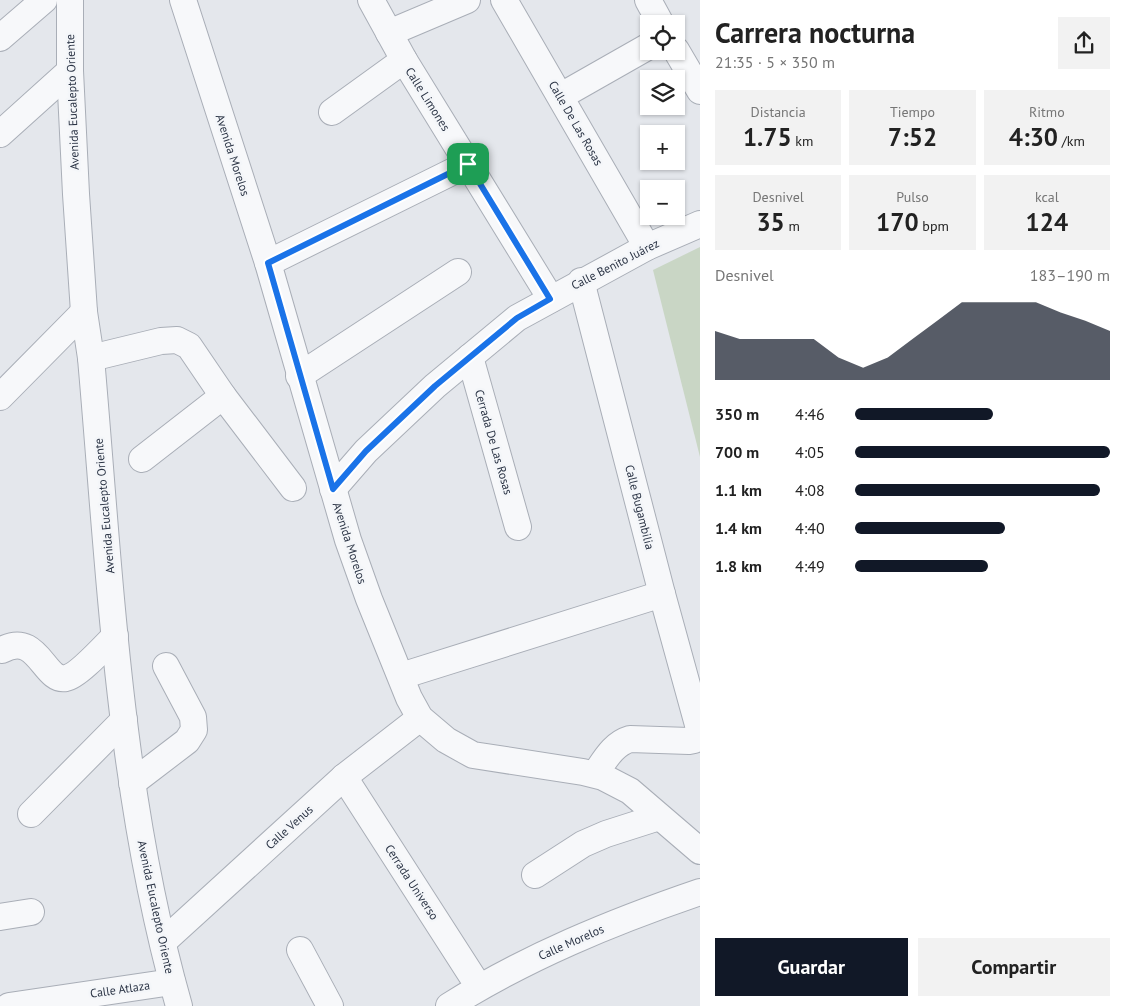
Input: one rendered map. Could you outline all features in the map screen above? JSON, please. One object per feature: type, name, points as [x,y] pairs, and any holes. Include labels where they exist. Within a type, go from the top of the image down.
[{"type":"street","points":[[0,38],[44,0]]},
{"type":"street","name":"Avenida Eucalepto Oriente","points":[[70,0],[70,71],[84,312],[91,358],[115,636],[124,720],[142,851],[175,994]]},
{"type":"street","name":"Avenida Morelos","points":[[183,0],[268,263],[299,376],[348,540],[369,599],[409,698],[420,718],[446,740],[473,755],[595,774],[630,791],[700,851]]},
{"type":"street","name":"Calle Limones","points":[[371,0],[404,60],[550,299]]},
{"type":"street","points":[[389,33],[467,0]]},
{"type":"street","name":"Calle De Las Rosas","points":[[504,0],[647,246]]},
{"type":"street","points":[[648,0],[656,15]]},
{"type":"street","points":[[561,96],[640,51]]},
{"type":"street","points":[[332,112],[404,60]]},
{"type":"street","points":[[682,60],[700,91]]},
{"type":"street","points":[[0,134],[70,71]]},
{"type":"street","points":[[268,263],[468,164]]},
{"type":"street","name":"Calle Benito Juárez","points":[[333,489],[366,451],[403,415],[517,318],[647,246],[700,224]]},
{"type":"street","points":[[299,376],[458,272]]},
{"type":"street","name":"Calle Bugambilia","points":[[582,281],[662,594],[700,732]]},
{"type":"street","points":[[0,397],[84,312]]},
{"type":"street","points":[[91,358],[160,341],[177,340],[189,346],[293,488]]},
{"type":"street","name":"Cerrada De Las Rosas","points":[[470,357],[518,527]]},
{"type":"street","points":[[142,459],[224,396]]},
{"type":"street","points":[[401,676],[662,594]]},
{"type":"street","points":[[2,650],[15,645],[23,646],[32,652],[57,678],[64,679],[73,675],[115,636]]},
{"type":"street","points":[[132,783],[187,742],[194,730],[193,717],[166,666]]},
{"type":"street","name":"Calle Venus","points":[[163,942],[344,777],[420,718]]},
{"type":"street","points":[[31,814],[124,720]]},
{"type":"street","points":[[595,774],[616,745],[623,741],[630,739],[689,741],[694,740],[700,732]]},
{"type":"street","name":"Cerrada Universo","points":[[344,777],[479,987]]},
{"type":"street","points":[[535,875],[583,844],[606,834],[659,817]]},
{"type":"street","name":"Calle Morelos","points":[[448,1006],[479,987],[572,940],[700,892]]},
{"type":"street","points":[[0,917],[31,912]]},
{"type":"street","points":[[300,950],[330,1006]]},
{"type":"street","name":"Calle Atlaza","points":[[9,1006],[175,994]]},
{"type":"green space","points":[[700,247],[700,457],[653,270]]},
{"type":"route","points":[[468,164],[550,299],[517,318],[435,386],[366,451],[333,489],[268,263],[468,164]]}]
